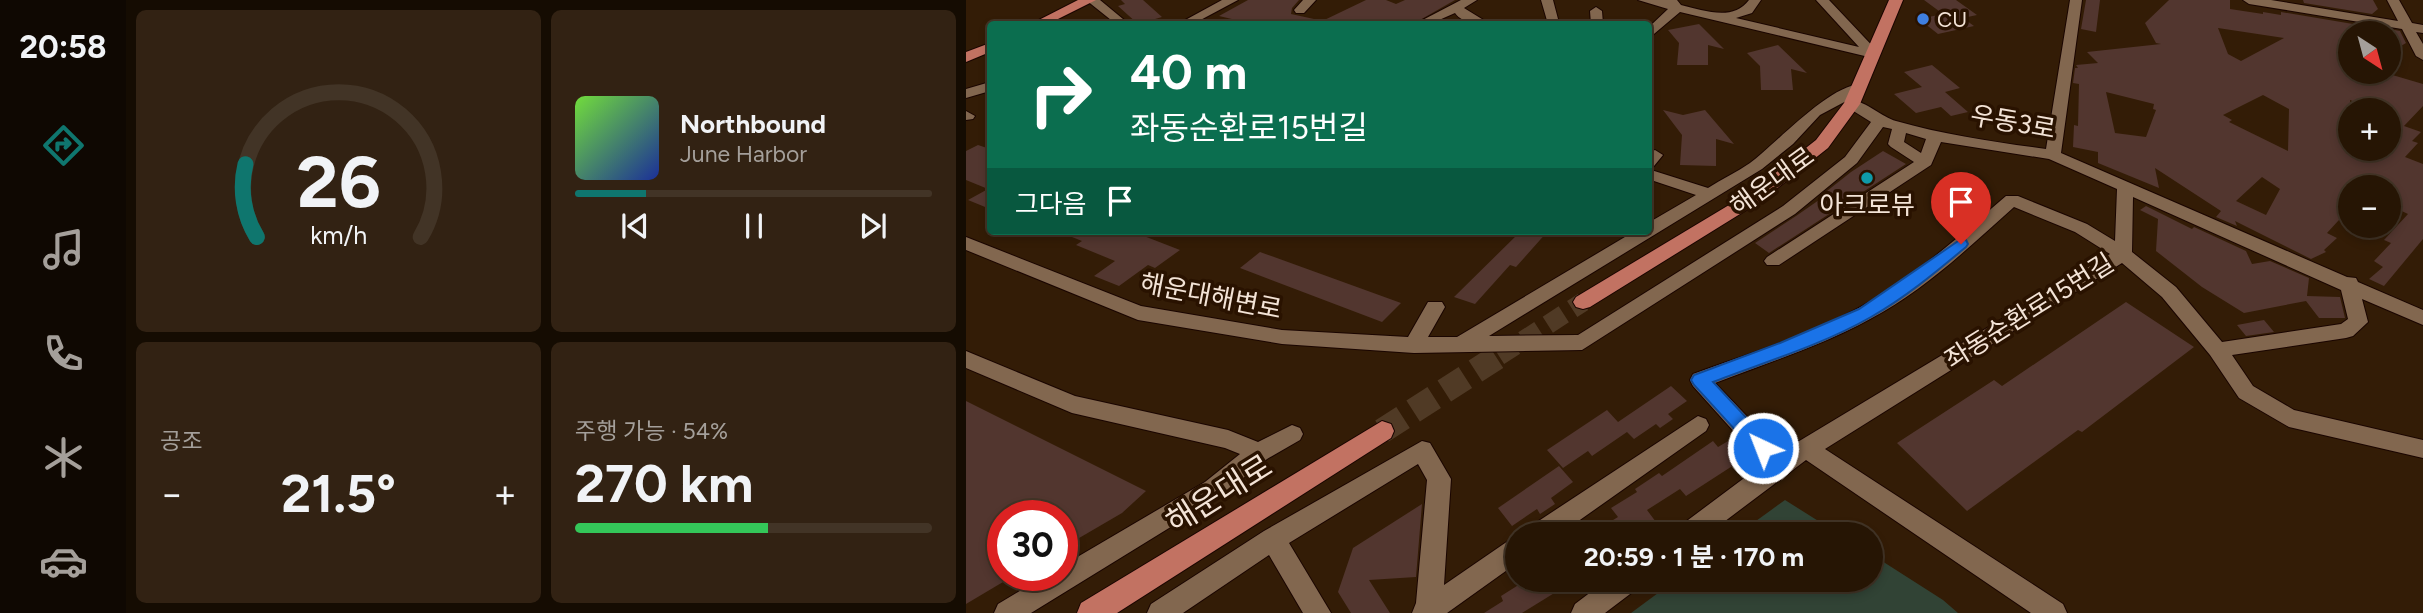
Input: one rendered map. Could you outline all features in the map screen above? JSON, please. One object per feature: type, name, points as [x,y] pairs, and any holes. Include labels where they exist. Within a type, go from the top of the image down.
[{"type":"main road","points":[[1045,21],[1091,0]]},
{"type":"main road","name":"해운대로","points":[[1583,302],[1755,197],[1822,144],[1856,96],[1896,0]]},
{"type":"main road","points":[[966,58],[987,48]]},
{"type":"main road","name":"해운대로","points":[[1091,613],[1382,431]]},
{"type":"street","points":[[1091,0],[1119,21]]},
{"type":"street","points":[[1190,21],[1232,0]]},
{"type":"street","points":[[1300,10],[1310,0]]},
{"type":"street","points":[[1434,21],[1471,0]]},
{"type":"street","points":[[1547,0],[1555,21]]},
{"type":"street","points":[[1644,0],[1673,4],[1702,14],[1873,54]]},
{"type":"street","points":[[1702,14],[1716,0]]},
{"type":"street","points":[[1722,18],[1748,10],[1755,0]]},
{"type":"street","points":[[1822,0],[1873,54]]},
{"type":"street","points":[[2053,155],[2076,0]]},
{"type":"street","points":[[2249,0],[2416,27]]},
{"type":"street","points":[[2393,0],[2416,27],[2423,56]]},
{"type":"street","points":[[1652,30],[1673,4]]},
{"type":"street","points":[[1457,7],[1462,15],[1477,21]]},
{"type":"street","points":[[966,94],[987,87]]},
{"type":"street","points":[[1652,229],[1756,166],[1788,141],[1815,112],[1856,96]]},
{"type":"street","name":"우동3로","points":[[1856,96],[1880,121],[1900,127],[1935,136],[2053,155],[2349,283],[2423,318]]},
{"type":"street","name":"해운대해변로","points":[[966,243],[1138,313],[1282,337],[1458,346],[1582,342],[1789,210],[1851,160],[1880,121]]},
{"type":"street","points":[[1773,261],[1925,162],[1896,144],[1900,127]]},
{"type":"street","name":"우동3로","points":[[1925,162],[1935,136]]},
{"type":"street","points":[[1652,175],[1711,194]]},
{"type":"street","points":[[2125,187],[2123,254],[2169,292],[2217,350],[2246,392],[2289,418],[2423,449]]},
{"type":"street","name":"좌동순환로15번길","points":[[1705,522],[1779,465],[2123,254],[2081,228],[2012,200],[1932,268],[1865,313],[1786,348],[1700,380],[1779,465]]},
{"type":"street","points":[[1458,346],[1643,235]]},
{"type":"street","points":[[2217,350],[2346,331],[2358,322],[2349,283]]},
{"type":"street","points":[[1415,345],[1435,307]]},
{"type":"street","points":[[969,365],[1072,404],[1228,439],[1259,452]]},
{"type":"street","points":[[1557,522],[1698,425]]},
{"type":"street","points":[[1007,613],[1213,489],[1259,452],[1292,434]]},
{"type":"street","points":[[1807,449],[2054,613]]},
{"type":"street","points":[[1160,613],[1273,539],[1422,450],[1439,479],[1427,612]]},
{"type":"street","points":[[1273,539],[1318,613]]},
{"type":"street","points":[[1427,612],[1505,558]]},
{"type":"street","points":[[1584,613],[1612,592]]},
{"type":"green space","points":[[1785,500],[1820,522],[1755,522]]},
{"type":"green space","points":[[1883,562],[1943,600],[1958,613],[1631,613],[1659,592],[1883,592]]},
{"type":"building","points":[[1121,0],[1143,0],[1162,17],[1135,21],[1118,6],[1125,4]]},
{"type":"building","points":[[1248,0],[1299,0],[1292,8],[1291,14],[1314,19],[1234,21],[1236,20],[1219,16]]},
{"type":"building","points":[[1366,0],[1386,0],[1396,4],[1405,0],[1455,0],[1418,21],[1322,21]]},
{"type":"building","points":[[1924,0],[1956,0],[1977,15],[1963,18],[1974,26],[1938,34],[1919,19],[1943,14]]},
{"type":"building","points":[[2086,0],[2100,0],[2096,32],[2081,29]]},
{"type":"building","points":[[2169,0],[2230,0],[2230,9],[2263,14],[2281,15],[2281,12],[2338,22],[2338,84],[2401,84],[2401,78],[2423,84],[2423,106],[2404,126],[2421,132],[2412,141],[2418,143],[2405,157],[2423,164],[2423,239],[2384,286],[2369,279],[2383,267],[2374,261],[2391,243],[2384,240],[2401,238],[2401,222],[2408,214],[2401,211],[2401,175],[2338,175],[2338,221],[2327,233],[2337,238],[2324,250],[2326,252],[2311,259],[2235,221],[2237,226],[2216,217],[2221,211],[2155,168],[2159,188],[2098,163],[2098,152],[2073,147],[2074,125],[2078,126],[2079,84],[2073,83],[2075,68],[2078,68],[2076,65],[2098,63],[2087,52],[2161,44],[2156,43],[2145,23]],"holes":[[[2218,28],[2284,38],[2241,61],[2228,54]],[[2106,92],[2154,104],[2153,109],[2156,110],[2146,137],[2115,133]],[[2263,95],[2289,109],[2288,151],[2229,122],[2232,120],[2223,115]],[[2262,177],[2280,189],[2266,215],[2236,201]]]},
{"type":"building","points":[[2303,0],[2373,0],[2378,9],[2372,14],[2304,3]]},
{"type":"building","points":[[1699,24],[1724,49],[1708,45],[1708,65],[1677,65],[1679,43],[1668,30]]},
{"type":"building","points":[[2401,33],[2406,43],[2401,46]]},
{"type":"building","points":[[1778,45],[1807,73],[1791,69],[1793,90],[1761,90],[1760,66],[1747,53]]},
{"type":"building","points":[[1932,65],[1960,88],[1945,92],[1968,112],[1951,116],[1941,107],[1916,113],[1894,94],[1922,87],[1904,72]]},
{"type":"building","points":[[1663,110],[1683,115],[1705,110],[1734,144],[1716,139],[1716,166],[1680,165],[1682,135]]},
{"type":"building","points":[[978,145],[987,148],[987,189],[966,180],[966,151]]},
{"type":"building","points":[[1883,151],[1906,164],[1769,253],[1755,243],[1829,193],[1827,191],[1851,172]]},
{"type":"building","points":[[987,190],[987,208],[968,200]]},
{"type":"building","points":[[2146,206],[2246,251],[2252,264],[2270,261],[2309,278],[2307,296],[2340,297],[2345,318],[2319,318],[2306,301],[2244,313],[2202,287],[2156,251],[2158,219],[2140,210]]},
{"type":"building","points":[[1067,235],[1141,235],[1180,250],[1155,268],[1148,265],[1119,286],[1094,276],[1115,261],[1076,245],[1082,241]]},
{"type":"building","points":[[1517,235],[1544,235],[1516,267],[1510,265],[1475,304],[1454,297]]},
{"type":"building","points":[[1260,252],[1401,303],[1382,322],[1240,268]]},
{"type":"building","points":[[2126,302],[2194,347],[2082,432],[2078,430],[1967,511],[1897,443],[1994,380],[2002,386]]},
{"type":"building","points":[[2264,320],[2274,332],[2246,336],[2237,325]]},
{"type":"building","points":[[1671,386],[1687,401],[1668,414],[1673,419],[1660,428],[1656,424],[1634,439],[1627,432],[1592,456],[1588,451],[1563,468],[1547,450],[1607,410],[1618,422]]},
{"type":"building","points":[[966,401],[1146,491],[1122,513],[1078,539],[1078,500],[987,500],[988,591],[966,604]]},
{"type":"building","points":[[1735,437],[1753,457],[1750,464],[1743,468],[1737,463],[1686,496],[1680,489],[1647,510],[1656,522],[1610,522],[1618,517],[1611,508],[1637,492],[1635,489],[1659,473],[1662,476],[1713,441],[1718,447]]},
{"type":"building","points":[[1559,466],[1573,482],[1551,498],[1555,504],[1540,514],[1537,509],[1518,522],[1509,522],[1498,508]]},
{"type":"building","points":[[1422,504],[1416,577],[1369,580],[1390,613],[1351,613],[1338,592],[1353,548]]},
{"type":"building","points":[[1507,592],[1556,592],[1522,613],[1484,613],[1503,601],[1501,596]]},
{"type":"tunnel","points":[[1499,356],[1583,302]]},
{"type":"tunnel","points":[[1382,431],[1502,354]]},
{"type":"place","name":"CU","points":[[1923,19]]},
{"type":"place","name":"아크로뷰","points":[[1867,178]]},
{"type":"route","points":[[1763,448],[1700,380],[1786,348],[1865,313],[1932,268],[1961,244]]}]
